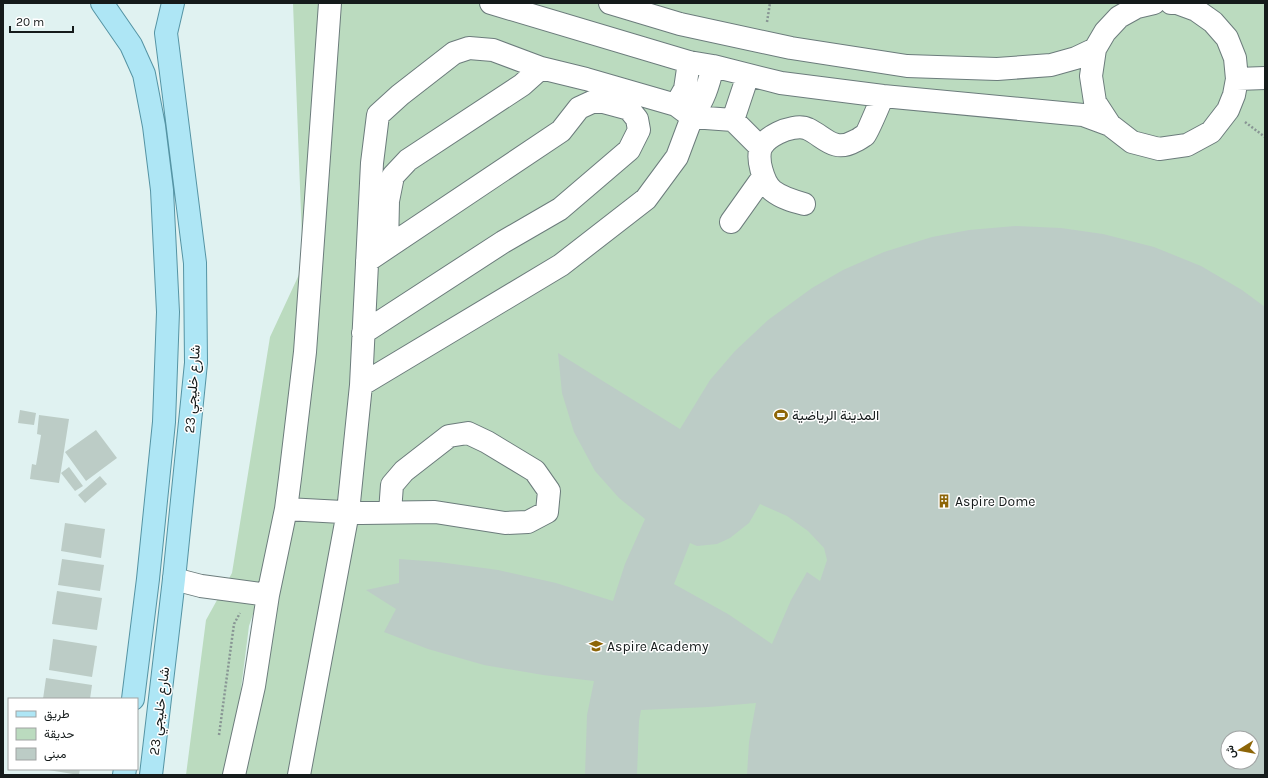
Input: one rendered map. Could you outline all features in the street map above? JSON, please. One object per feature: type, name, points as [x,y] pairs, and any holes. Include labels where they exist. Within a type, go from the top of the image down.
[{"type":"main road","name":"شارع خليجي 23","points":[[102,3],[131,45],[144,74],[154,126],[162,190],[168,312],[164,422],[148,579],[133,698]]},
{"type":"main road","name":"شارع خليجي 23","points":[[151,775],[174,579],[196,363],[195,263],[166,33],[173,3]]},
{"type":"main road","points":[[148,579],[174,579]]},
{"type":"lane","points":[[234,775],[254,686],[268,595],[286,509],[305,352],[330,3]]},
{"type":"lane","points":[[490,3],[689,62],[713,66],[781,83],[883,96],[1083,115],[1110,125],[1132,142],[1159,149],[1187,145],[1211,132],[1228,110],[1234,95],[1237,79],[1235,58],[1227,38],[1214,22],[1194,6],[1171,3]]},
{"type":"lane","points":[[610,3],[680,24],[791,48],[907,66],[997,69],[1051,65],[1076,58],[1095,49]]},
{"type":"lane","points":[[1110,125],[1095,102],[1091,76],[1095,49],[1105,32],[1119,17],[1143,4]]},
{"type":"lane","points":[[299,775],[348,512],[361,385],[372,163],[378,115],[400,95],[454,53],[470,48],[493,50],[541,68],[586,79],[684,111],[733,120],[761,148]]},
{"type":"lane","points":[[361,385],[561,265],[646,199],[677,157],[689,62]]},
{"type":"lane","points":[[684,111],[704,96],[713,66]]},
{"type":"lane","points":[[387,247],[388,201],[393,176],[408,160],[522,85],[541,68]]},
{"type":"lane","points":[[733,120],[748,75]]},
{"type":"lane","points":[[1237,79],[1265,78]]},
{"type":"lane","points":[[804,204],[784,198],[772,190],[763,177],[759,161],[761,148],[767,140],[780,132],[795,128],[807,128],[832,144],[842,146],[854,142],[866,134],[883,96]]},
{"type":"lane","points":[[363,333],[503,242],[560,209],[629,150],[639,130],[637,118],[629,109],[603,102],[592,102],[579,108],[561,131],[367,261]]},
{"type":"lane","points":[[731,222],[763,177]]},
{"type":"lane","points":[[286,509],[348,512],[390,512],[435,512],[505,523],[528,522],[547,512],[549,491],[536,471],[487,442],[468,433],[449,436],[404,471],[392,485],[390,512]]},
{"type":"lane","points":[[174,579],[201,586],[268,595]]},
{"type":"path","points":[[768,16],[770,3]]},
{"type":"path","points":[[219,737],[234,624]]},
{"type":"green space","points":[[293,3],[321,3],[302,341],[263,584],[249,626],[230,775],[186,775],[206,620],[232,573],[270,337],[303,266]]},
{"type":"green space","name":"المدينة الرياضية","points":[[330,3],[1265,3],[1265,775],[234,775],[290,478]]},
{"type":"building","name":"Aspire Dome","points":[[1015,226],[1061,228],[1103,234],[1154,247],[1201,266],[1242,290],[1265,307],[1265,775],[747,775],[749,742],[756,703],[641,710],[639,721],[637,775],[585,775],[587,715],[594,681],[543,675],[484,665],[428,649],[384,632],[396,609],[366,590],[399,583],[399,559],[439,562],[498,570],[556,583],[613,601],[625,564],[645,519],[619,498],[595,471],[574,432],[562,393],[558,353],[680,429],[710,380],[735,351],[768,320],[812,288],[843,270],[884,252],[932,237],[969,230]],"holes":[[[760,504],[787,516],[808,531],[824,548],[827,560],[820,581],[807,572],[791,600],[772,644],[728,614],[674,584],[690,543],[697,546],[717,544],[730,538],[749,523]]]},
{"type":"building","points":[[20,410],[36,413],[34,425],[18,423]]},
{"type":"building","points":[[39,415],[69,419],[59,483],[30,479],[32,464],[36,465],[41,435],[37,434]]},
{"type":"building","points":[[96,430],[117,458],[86,481],[65,452]]},
{"type":"building","points":[[69,467],[83,486],[75,491],[61,473]]},
{"type":"building","points":[[100,476],[107,484],[85,503],[78,495]]},
{"type":"building","points":[[65,523],[105,529],[101,558],[61,551]]},
{"type":"building","points":[[62,559],[104,565],[100,591],[58,585]]},
{"type":"building","points":[[57,591],[102,598],[97,630],[52,624]]},
{"type":"building","points":[[53,639],[97,646],[92,677],[49,670]]},
{"type":"building","points":[[46,678],[92,685],[90,698],[43,698]]},
{"type":"building","points":[[48,770],[80,770],[79,775]]},
{"type":"place","name":"المدينة الرياضية","points":[[781,415]]},
{"type":"place","name":"Aspire Dome","points":[[944,501]]},
{"type":"place","name":"Aspire Academy","points":[[596,646]]}]
